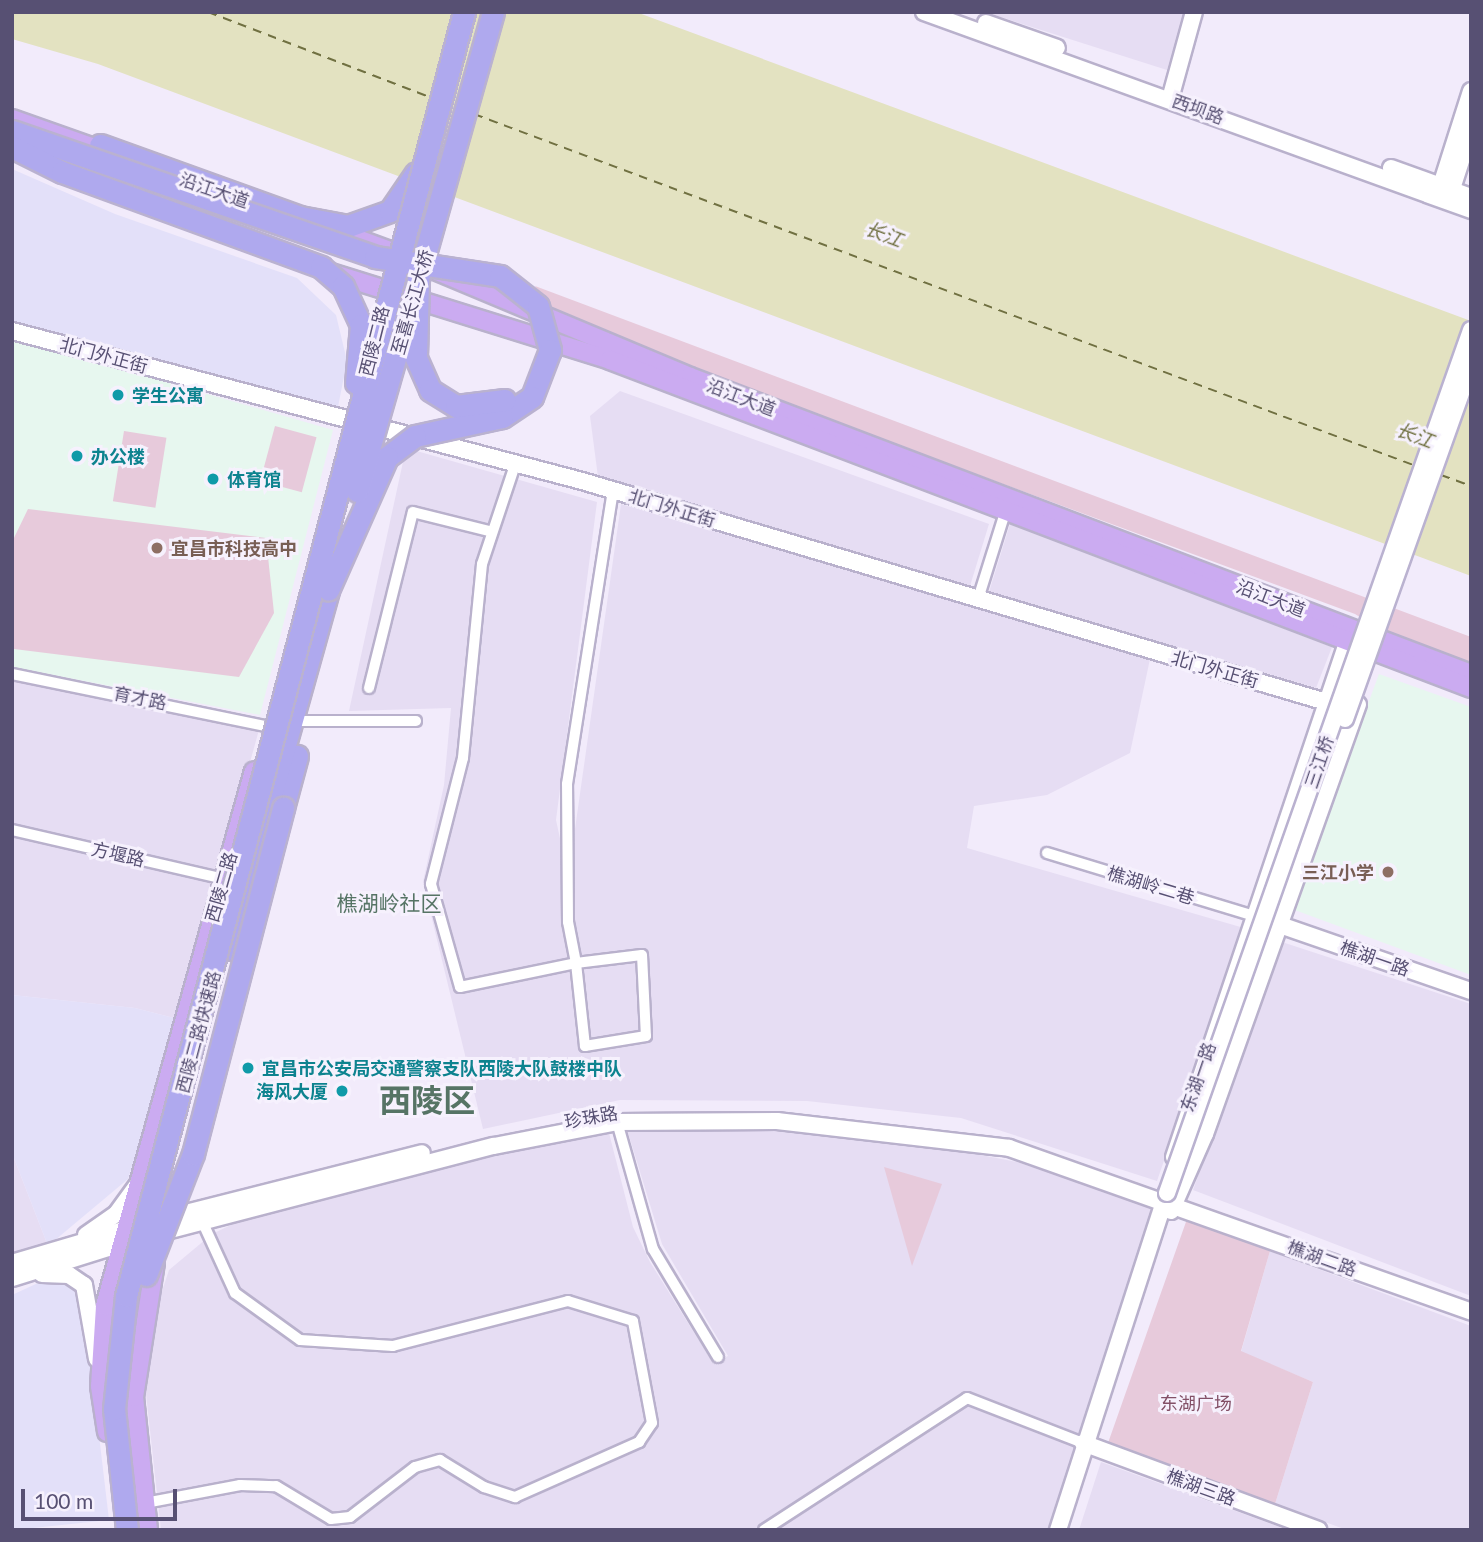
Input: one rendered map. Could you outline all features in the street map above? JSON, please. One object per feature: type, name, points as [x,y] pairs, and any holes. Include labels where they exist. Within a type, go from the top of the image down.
[{"type":"highway","name":"至喜长江大桥","points":[[327,540],[464,12]]},
{"type":"highway","name":"至喜长江大桥","points":[[328,590],[419,282],[494,12]]},
{"type":"highway","points":[[12,130],[100,145],[300,217],[356,227],[406,195],[430,142]]},
{"type":"highway","points":[[12,130],[375,257],[500,276],[538,306],[550,350],[532,397],[502,417],[415,436],[387,457],[328,590]]},
{"type":"highway","points":[[12,146],[371,267],[503,292],[526,312],[536,346],[531,370],[514,395],[473,408],[456,406],[430,390],[416,358],[419,282]]},
{"type":"highway","points":[[12,146],[62,172],[295,255],[343,286],[361,325],[360,356],[327,540]]},
{"type":"highway","name":"西陵二路快速路","points":[[127,1530],[114,1409],[126,1296],[327,540]]},
{"type":"highway","name":"西陵二路快速路","points":[[139,1530],[125,1406],[146,1275],[208,1018],[328,590]]},
{"type":"highway","points":[[146,1275],[193,1154],[283,808],[309,691]]},
{"type":"main road","name":"西坝路","points":[[923,12],[1171,94]]},
{"type":"main road","name":"西坝路","points":[[955,12],[1444,193],[1471,197]]},
{"type":"main road","points":[[1171,94],[1194,12]]},
{"type":"main road","points":[[1444,193],[1471,91]]},
{"type":"main road","name":"沿江大道","points":[[12,119],[396,251],[419,282],[610,359],[1005,513],[1350,635]]},
{"type":"main road","points":[[1444,193],[1471,130]]},
{"type":"main road","name":"沿江大道","points":[[12,157],[387,291],[419,282],[690,377],[1379,646],[1471,688]]},
{"type":"main road","name":"西坝路","points":[[1444,193],[1471,210]]},
{"type":"main road","name":"西陵二路","points":[[119,1530],[100,1386],[103,1318],[123,1236],[354,419],[396,251]]},
{"type":"main road","name":"西陵二路","points":[[309,691],[419,282]]},
{"type":"main road","name":"三江桥","points":[[1170,1199],[1471,330]]},
{"type":"main road","name":"北门外正街","points":[[12,331],[354,419],[379,429],[613,490],[1326,702]]},
{"type":"main road","name":"三江桥","points":[[1170,1199],[1471,365]]},
{"type":"main road","name":"东湖一路","points":[[1170,1199],[1180,1128],[1350,635]]},
{"type":"main road","name":"沿江大道","points":[[1379,646],[1471,674]]},
{"type":"main road","points":[[1058,1530],[1170,1199],[1280,925],[1379,646]]},
{"type":"main road","name":"西陵二路","points":[[148,1530],[134,1397],[164,1225],[302,721]]},
{"type":"main road","name":"樵湖一路","points":[[1280,925],[1471,991]]},
{"type":"main road","name":"珍珠路","points":[[12,1278],[123,1236],[493,1136],[615,1112],[676,1109],[777,1110],[967,1128],[1170,1199]]},
{"type":"main road","name":"珍珠路","points":[[164,1225],[202,1221],[494,1146],[617,1122],[777,1121],[965,1139],[1170,1199]]},
{"type":"main road","points":[[68,1245],[117,1213],[138,1183]]},
{"type":"main road","name":"樵湖二路","points":[[1170,1199],[1471,1303]]},
{"type":"main road","name":"樵湖二路","points":[[1170,1199],[1471,1312]]},
{"type":"main road","name":"珍珠路","points":[[12,1263],[68,1245],[123,1236]]},
{"type":"main road","points":[[12,1278],[51,1272],[84,1285],[100,1386]]},
{"type":"main road","points":[[1068,1530],[1088,1445]]},
{"type":"main road","name":"樵湖三路","points":[[1088,1445],[1318,1530]]},
{"type":"street","points":[[515,465],[489,531],[471,634],[463,758],[431,884],[460,987],[576,963],[642,955],[646,1037],[584,1046],[576,963],[568,922],[567,784],[613,490]]},
{"type":"street","points":[[369,688],[413,512],[489,531]]},
{"type":"street","points":[[978,599],[1005,513]]},
{"type":"street","name":"育才路","points":[[12,674],[266,726]]},
{"type":"street","points":[[302,721],[416,722]]},
{"type":"street","name":"方堰路","points":[[12,830],[224,878]]},
{"type":"street","name":"樵湖岭二巷","points":[[1047,853],[1254,916]]},
{"type":"street","points":[[617,1122],[653,1249],[719,1357]]},
{"type":"street","points":[[145,1503],[240,1485],[276,1486],[331,1519],[350,1517],[415,1467],[440,1460],[484,1488],[515,1497],[639,1442],[652,1423],[633,1321],[568,1301],[393,1346],[300,1340],[235,1293],[202,1221]]},
{"type":"street","points":[[764,1530],[967,1398],[1088,1445]]},
{"type":"shaded area","points":[[985,12],[1185,12],[1167,70]]},
{"type":"shaded area","points":[[12,169],[115,214],[297,278],[336,315],[347,361],[337,412],[12,322]]},
{"type":"shaded area","name":"宜昌市科技高中","points":[[12,338],[333,430],[260,715],[12,667]]},
{"type":"shaded area","points":[[620,391],[989,524],[970,586],[598,477],[590,416]]},
{"type":"shaded area","points":[[406,448],[597,502],[556,820],[575,908],[575,829],[621,504],[1150,659],[1130,753],[1047,795],[974,806],[967,848],[1244,928],[1157,1181],[961,1118],[807,1101],[620,1100],[483,1129],[423,882],[444,785],[451,708],[349,711]]},
{"type":"shaded area","points":[[1010,524],[1332,647],[1316,688],[989,592]]},
{"type":"shaded area","name":"三江小学","points":[[1379,674],[1471,707],[1471,975],[1292,909]]},
{"type":"shaded area","points":[[12,680],[259,730],[178,1019],[135,1008],[12,995]]},
{"type":"shaded area","points":[[1282,942],[1471,1004],[1471,1296],[1193,1190]]},
{"type":"shaded area","points":[[12,995],[135,1008],[178,1019],[128,1179],[48,1246],[12,1153]]},
{"type":"shaded area","points":[[626,1126],[753,1127],[945,1148],[1017,1162],[1154,1207],[1051,1530],[161,1530],[146,1394],[151,1324],[169,1270],[212,1234],[262,1210],[485,1151],[608,1129],[633,1227],[650,1262],[713,1363],[728,1356],[662,1244]]},
{"type":"shaded area","points":[[12,1153],[48,1246],[12,1258]]},
{"type":"shaded area","points":[[1270,1251],[1471,1326],[1471,1530],[1347,1530],[1275,1504],[1313,1382],[1241,1352]]},
{"type":"shaded area","points":[[51,1277],[82,1292],[109,1520],[14,1530],[12,1295]]},
{"type":"shaded area","points":[[1101,1462],[1288,1530],[1079,1530]]},
{"type":"green space","points":[[535,286],[1471,637],[1471,669],[1402,643],[1355,614],[554,318]]},
{"type":"green space","points":[[275,426],[317,437],[302,492],[260,481]]},
{"type":"green space","points":[[124,431],[166,438],[155,508],[113,501]]},
{"type":"green space","points":[[28,509],[266,538],[274,613],[239,677],[14,649],[12,542]]},
{"type":"green space","points":[[884,1167],[942,1184],[912,1266]]},
{"type":"green space","name":"东湖广场","points":[[1187,1219],[1270,1251],[1241,1351],[1313,1382],[1275,1504],[1108,1443]]},
{"type":"water","name":"长江","points":[[12,12],[636,12],[1471,321],[1471,576],[98,64],[12,39]]},
{"type":"ferry route","points":[[208,12],[432,98]]},
{"type":"ferry route","points":[[474,114],[1416,466]]},
{"type":"ferry route","points":[[1441,475],[1471,486]]},
{"type":"place","name":"学生公寓","points":[[118,395]]},
{"type":"place","name":"办公楼","points":[[77,456]]},
{"type":"place","name":"体育馆","points":[[213,479]]},
{"type":"place","name":"宜昌市科技高中","points":[[157,548]]},
{"type":"place","name":"三江小学","points":[[1388,872]]},
{"type":"place","name":"宜昌市公安局交通警察支队西陵大队鼓楼中队","points":[[248,1068]]},
{"type":"place","name":"海风大厦","points":[[342,1091]]},
{"type":"district","name":"樵湖岭社区","points":[[389,903]]},
{"type":"district","name":"西陵区","points":[[427,1100]]}]
